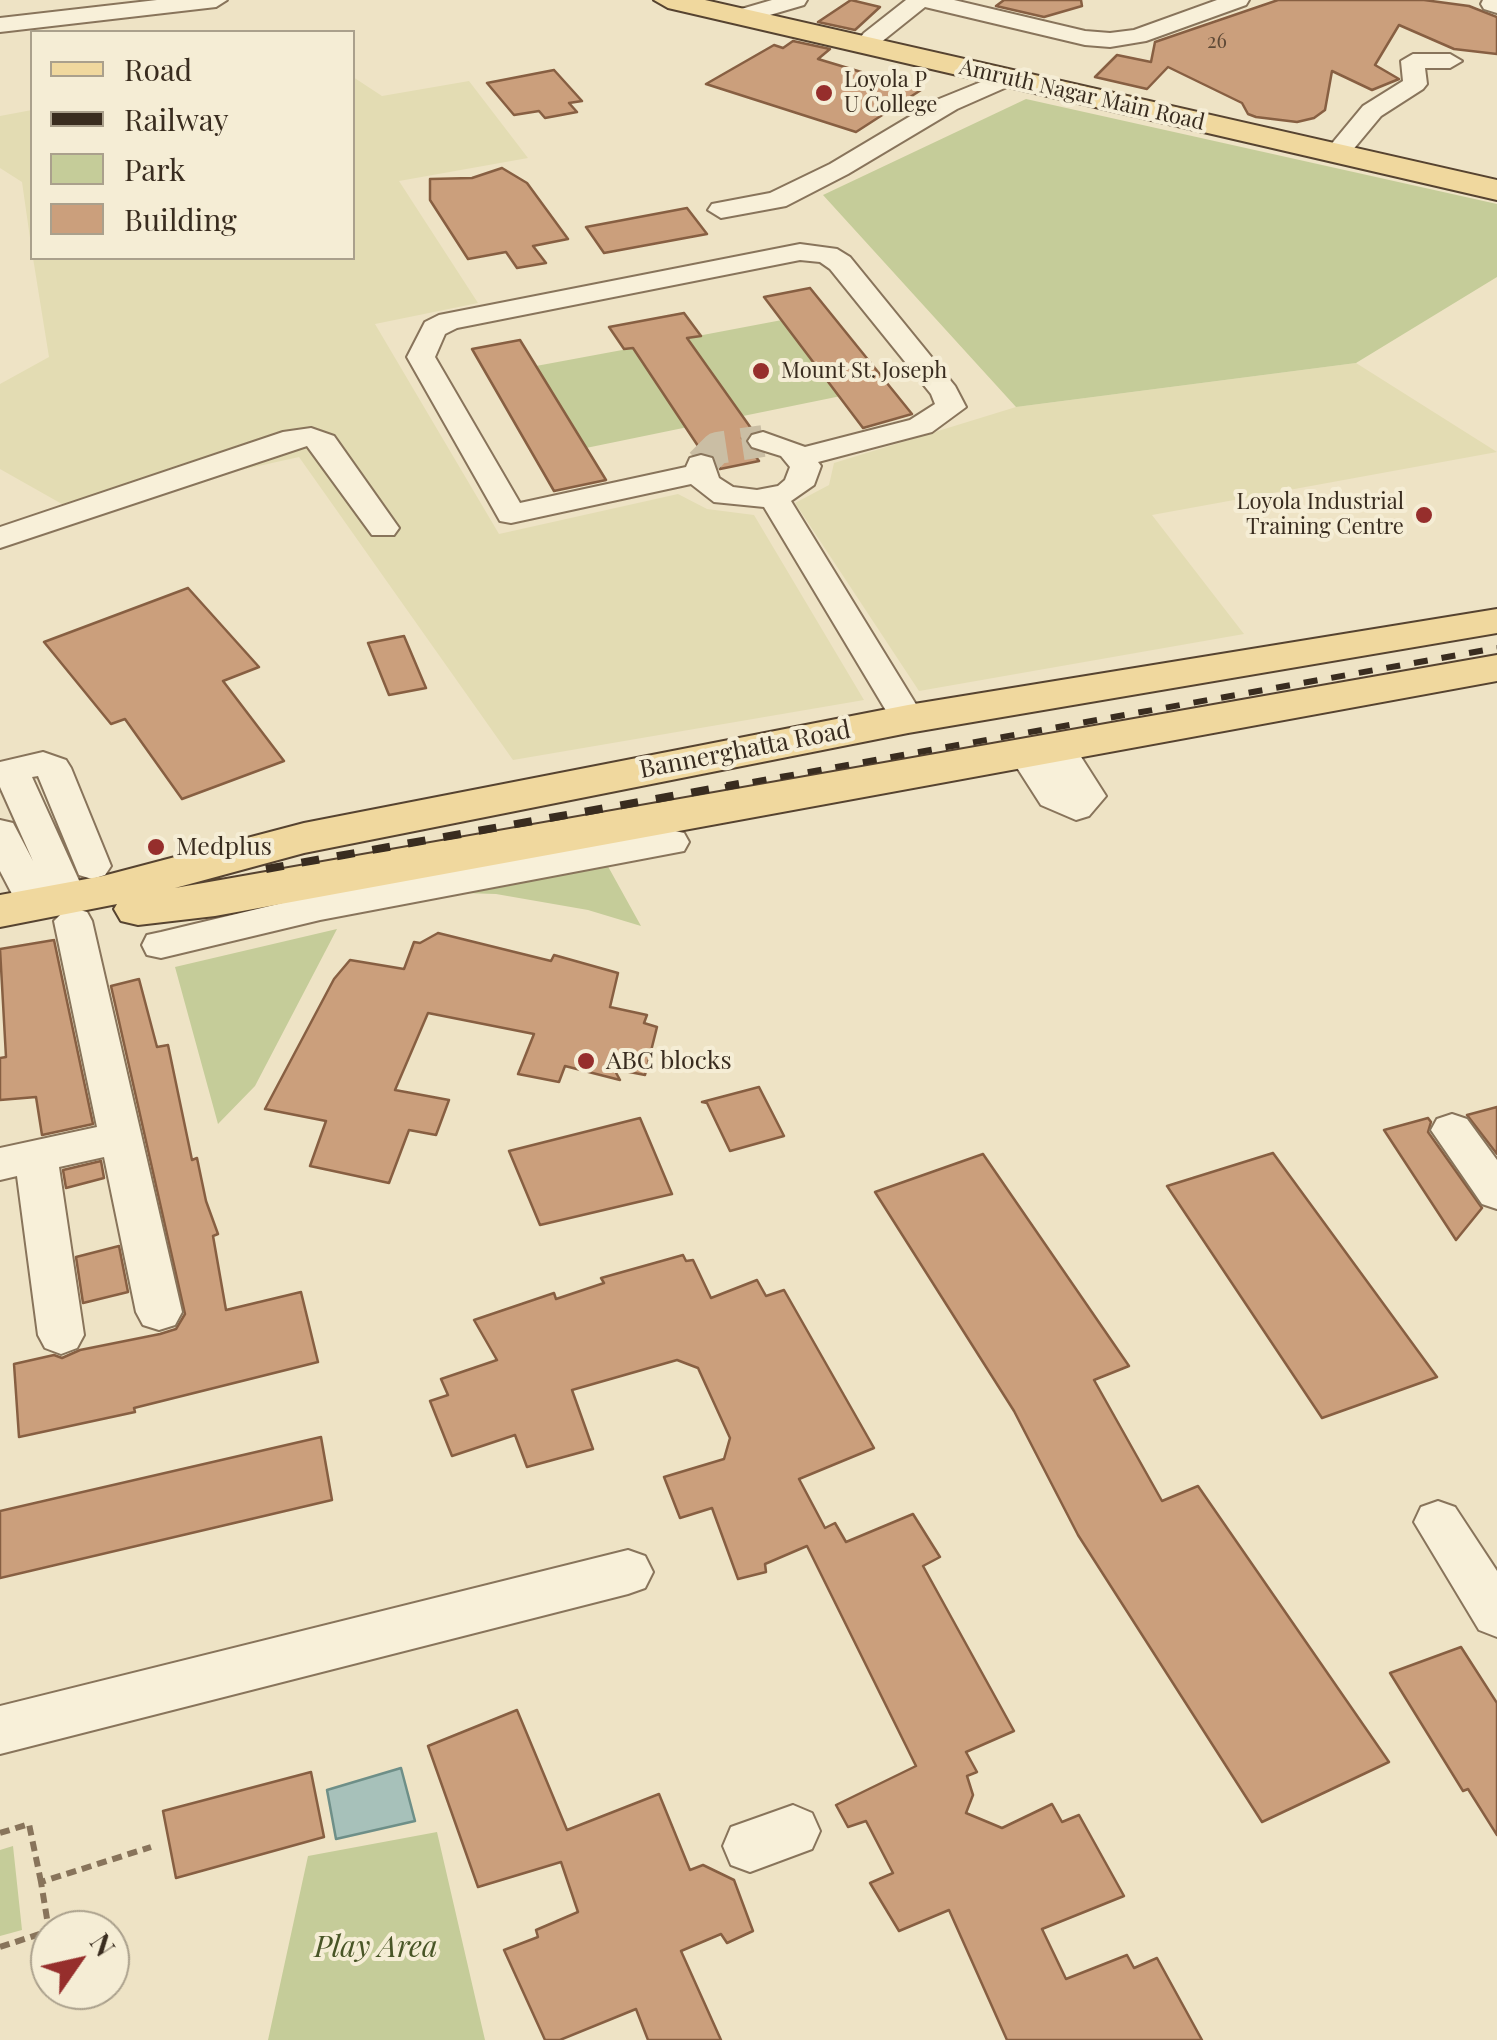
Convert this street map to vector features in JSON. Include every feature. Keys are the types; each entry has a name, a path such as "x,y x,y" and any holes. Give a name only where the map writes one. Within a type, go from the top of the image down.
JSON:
{"main road":[{"name":"Amruth Nagar Main Road","path":"668,0 1003,71 1497,190"},
{"name":"Bannerghatta Road","path":"54,900 382,822 908,719 1497,621"},
{"name":"Bannerghatta Road","path":"54,900 316,882 1497,668"},
{"path":"382,822 398,866"},
{"path":"0,938 54,900"}],"street":[{"path":"0,24 216,0"},
{"path":"739,17 796,0"},
{"path":"872,38 922,0 1110,40 1138,36 1238,0"},
{"path":"722,210 777,200 808,186 948,104 1003,71 1034,26"},
{"path":"1338,153 1372,111 1415,84 1413,61 1450,61"},
{"path":"763,441 801,457 805,476 799,485 772,498 726,495 704,482 701,469 511,514 421,357 435,328 449,321 800,252 827,255 840,264 945,392 951,406 943,416 921,426 801,457"},
{"path":"0,538 294,438 312,437 323,442 383,528"},
{"path":"772,498 908,719"},
{"path":"6,772 54,900 122,1136 159,1312"},
{"path":"0,832 54,900"},
{"path":"161,945 320,906 671,842"},
{"path":"1452,1130 1497,1192"},
{"path":"61,1335 18,1160 122,1136"},
{"path":"1438,1522 1497,1614"},
{"path":"0,1730 628,1572"}],"path":[{"path":"0,1833 29,1824 48,1932 0,1946"},
{"path":"41,1882 151,1847"}],"shaded area":[{"path":"355,78 382,96 469,81 528,158 399,181 478,303 375,324 499,534 678,494 707,509 754,515 864,700 513,760 299,457 69,508 0,469 0,384 49,357 33,260 355,260"},
{"path":"30,110 30,238 22,182 0,168 0,116"},
{"path":"1356,363 1497,452 1152,515 1244,634 919,691 795,503 829,485 834,463 1016,407"}],"green space":[{"path":"1026,99 1497,204 1497,277 1356,363 1016,407 823,195"},
{"path":"782,320 841,396 743,416 687,338"},
{"path":"633,348 688,427 586,448 536,366"},
{"path":"605,861 641,926 588,910 496,894 463,893"},
{"path":"337,929 255,1086 218,1124 175,967"},
{"name":"Play Area","path":"437,1832 485,2040 268,2040 308,1856"},
{"path":"13,1846 22,1930 0,1936 0,1850"}],"water":[{"path":"401,1768 415,1821 336,1839 327,1790"}],"building":[{"path":"851,0 880,7 855,30 818,22"},
{"path":"1004,0 1081,0 1082,6 1044,17 996,6"},
{"path":"1278,0 1424,0 1469,6 1497,17 1497,54 1454,49 1399,25 1375,65 1399,79 1372,90 1332,71 1325,110 1314,118 1297,122 1248,114 1242,103 1168,67 1147,89 1095,77 1117,55 1151,62 1155,42"},
{"name":"Loyola P U College","path":"793,41 830,49 818,59 921,90 856,132 706,84 774,45 783,48"},
{"path":"554,70 582,101 569,103 577,112 545,118 539,111 514,115 487,83"},
{"path":"502,168 527,183 568,239 533,246 546,263 517,268 506,252 468,259 430,200 430,179 472,178"},
{"path":"687,208 707,234 604,253 586,227"},
{"path":"810,288 912,414 863,428 764,297"},
{"path":"684,313 701,336 687,338 753,431 742,438 759,461 720,469 716,457 702,452 633,348 624,349 609,327"},
{"path":"520,340 606,480 554,491 472,349"},
{"path":"188,588 259,667 223,681 284,761 182,799 125,719 111,724 44,642"},
{"path":"404,636 426,688 389,695 368,643"},
{"name":"ABC blocks","path":"438,933 551,961 554,955 618,973 610,1007 647,1015 644,1023 657,1027 645,1075 614,1069 620,1080 565,1066 559,1082 518,1074 534,1034 428,1013 395,1090 449,1100 436,1135 409,1130 389,1183 310,1166 326,1121 265,1109 334,979 350,960 404,969 414,942 420,943"},
{"path":"54,940 93,1124 42,1135 36,1097 0,1100 0,1058 6,1057 0,949"},
{"path":"139,979 157,1047 168,1045 192,1160 197,1158 218,1234 213,1236 226,1310 301,1292 318,1362 134,1408 135,1412 19,1437 14,1364 54,1355 62,1358 80,1350 160,1334 176,1329 185,1314 111,986"},
{"path":"759,1087 784,1136 730,1151 707,1103 702,1102"},
{"path":"1497,1107 1497,1154 1467,1115"},
{"path":"640,1118 672,1194 540,1225 509,1151"},
{"path":"1428,1118 1428,1132 1482,1208 1456,1240 1384,1130"},
{"path":"1273,1153 1437,1377 1322,1418 1167,1186"},
{"path":"983,1154 1129,1366 1094,1380 1162,1501 1198,1486 1389,1762 1262,1822 1078,1535 1014,1411 875,1192"},
{"path":"101,1161 104,1178 66,1188 63,1170"},
{"path":"119,1246 128,1292 83,1303 76,1257"},
{"path":"683,1255 686,1261 693,1260 711,1298 757,1280 766,1296 784,1290 874,1448 799,1479 825,1528 835,1523 846,1542 913,1514 940,1557 923,1566 1014,1731 966,1752 977,1772 967,1776 973,1795 966,1813 1002,1828 1052,1804 1062,1822 1079,1815 1124,1896 1042,1929 1066,1979 1127,1955 1134,1968 1157,1958 1202,2040 1007,2040 949,1910 899,1931 870,1883 893,1873 866,1821 848,1827 836,1805 916,1766 807,1546 765,1564 766,1572 738,1579 712,1508 680,1518 664,1477 724,1459 730,1438 698,1368 677,1360 572,1390 593,1449 527,1467 515,1435 452,1456 430,1401 448,1395 441,1379 497,1360 474,1320 554,1293 556,1299 604,1283 601,1278"},
{"path":"321,1437 332,1500 0,1578 0,1511"},
{"path":"1461,1647 1497,1703 1497,1835 1468,1789 1463,1791 1390,1673"},
{"path":"517,1710 567,1830 659,1794 690,1870 703,1865 734,1880 753,1931 727,1943 721,1934 681,1951 721,2040 648,2040 636,2009 560,2040 545,2040 504,1950 538,1937 536,1930 578,1912 561,1862 478,1887 428,1746"},
{"path":"311,1772 324,1837 176,1878 163,1811"}],"tunnel":[{"path":"701,464 717,448 763,441"}],"railway":[{"path":"725,787 1497,648"},
{"path":"266,869 739,784"}],"place":[{"name":"Loyola P U College","path":"824,93"},
{"name":"Mount St. Joseph","path":"761,371"},
{"name":"Loyola Industrial Training Centre","path":"1424,515"},
{"name":"Medplus","path":"156,847"},
{"name":"ABC blocks","path":"586,1061"}]}
